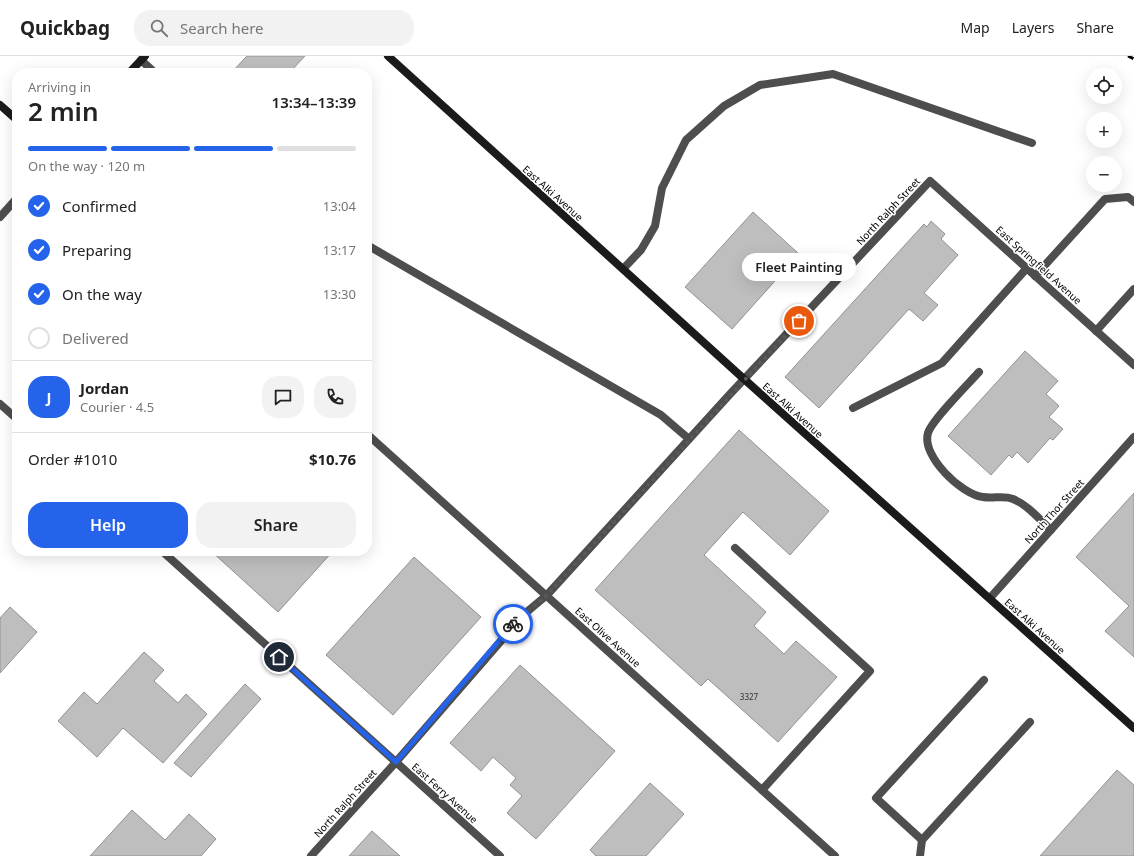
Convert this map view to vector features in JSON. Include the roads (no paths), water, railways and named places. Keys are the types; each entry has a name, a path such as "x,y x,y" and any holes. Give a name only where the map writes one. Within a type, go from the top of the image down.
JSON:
{"street":[{"name":"East Alki Avenue","path":"388,56 744,379 1134,728"},
{"path":"134,68 143,58 152,68"},
{"path":"623,269 641,250 655,226 662,188 686,140 724,106 760,85 833,74 1032,142"},
{"path":"0,105 12,116"},
{"name":"East Springfield Avenue","path":"930,181 1134,365"},
{"name":"North Ralph Street","path":"311,856 396,762 507,634 516,621 547,595 744,379 930,181"},
{"path":"1035,276 1105,198 1128,197 1134,202"},
{"path":"2,212 12,203"},
{"path":"372,248 661,415 689,439"},
{"path":"853,408 942,363 1027,268"},
{"path":"1096,331 1134,289"},
{"path":"979,372 935,422 928,433 928,450 939,468 970,493 982,497 1012,498 1023,505 1051,530"},
{"path":"0,404 12,415"},
{"name":"North Thor Street","path":"990,598 1134,437"},
{"name":"East Olive Avenue","path":"372,438 835,856"},
{"path":"735,548 870,670 762,790"},
{"name":"East Ferry Avenue","path":"168,556 500,856"},
{"path":"922,840 876,798 984,680"},
{"path":"920,856 922,840 1030,722"}],"railway":[{"path":"1128,56 1134,59"}],"place":[{"name":"Fleet Painting","path":"799,321"}]}
